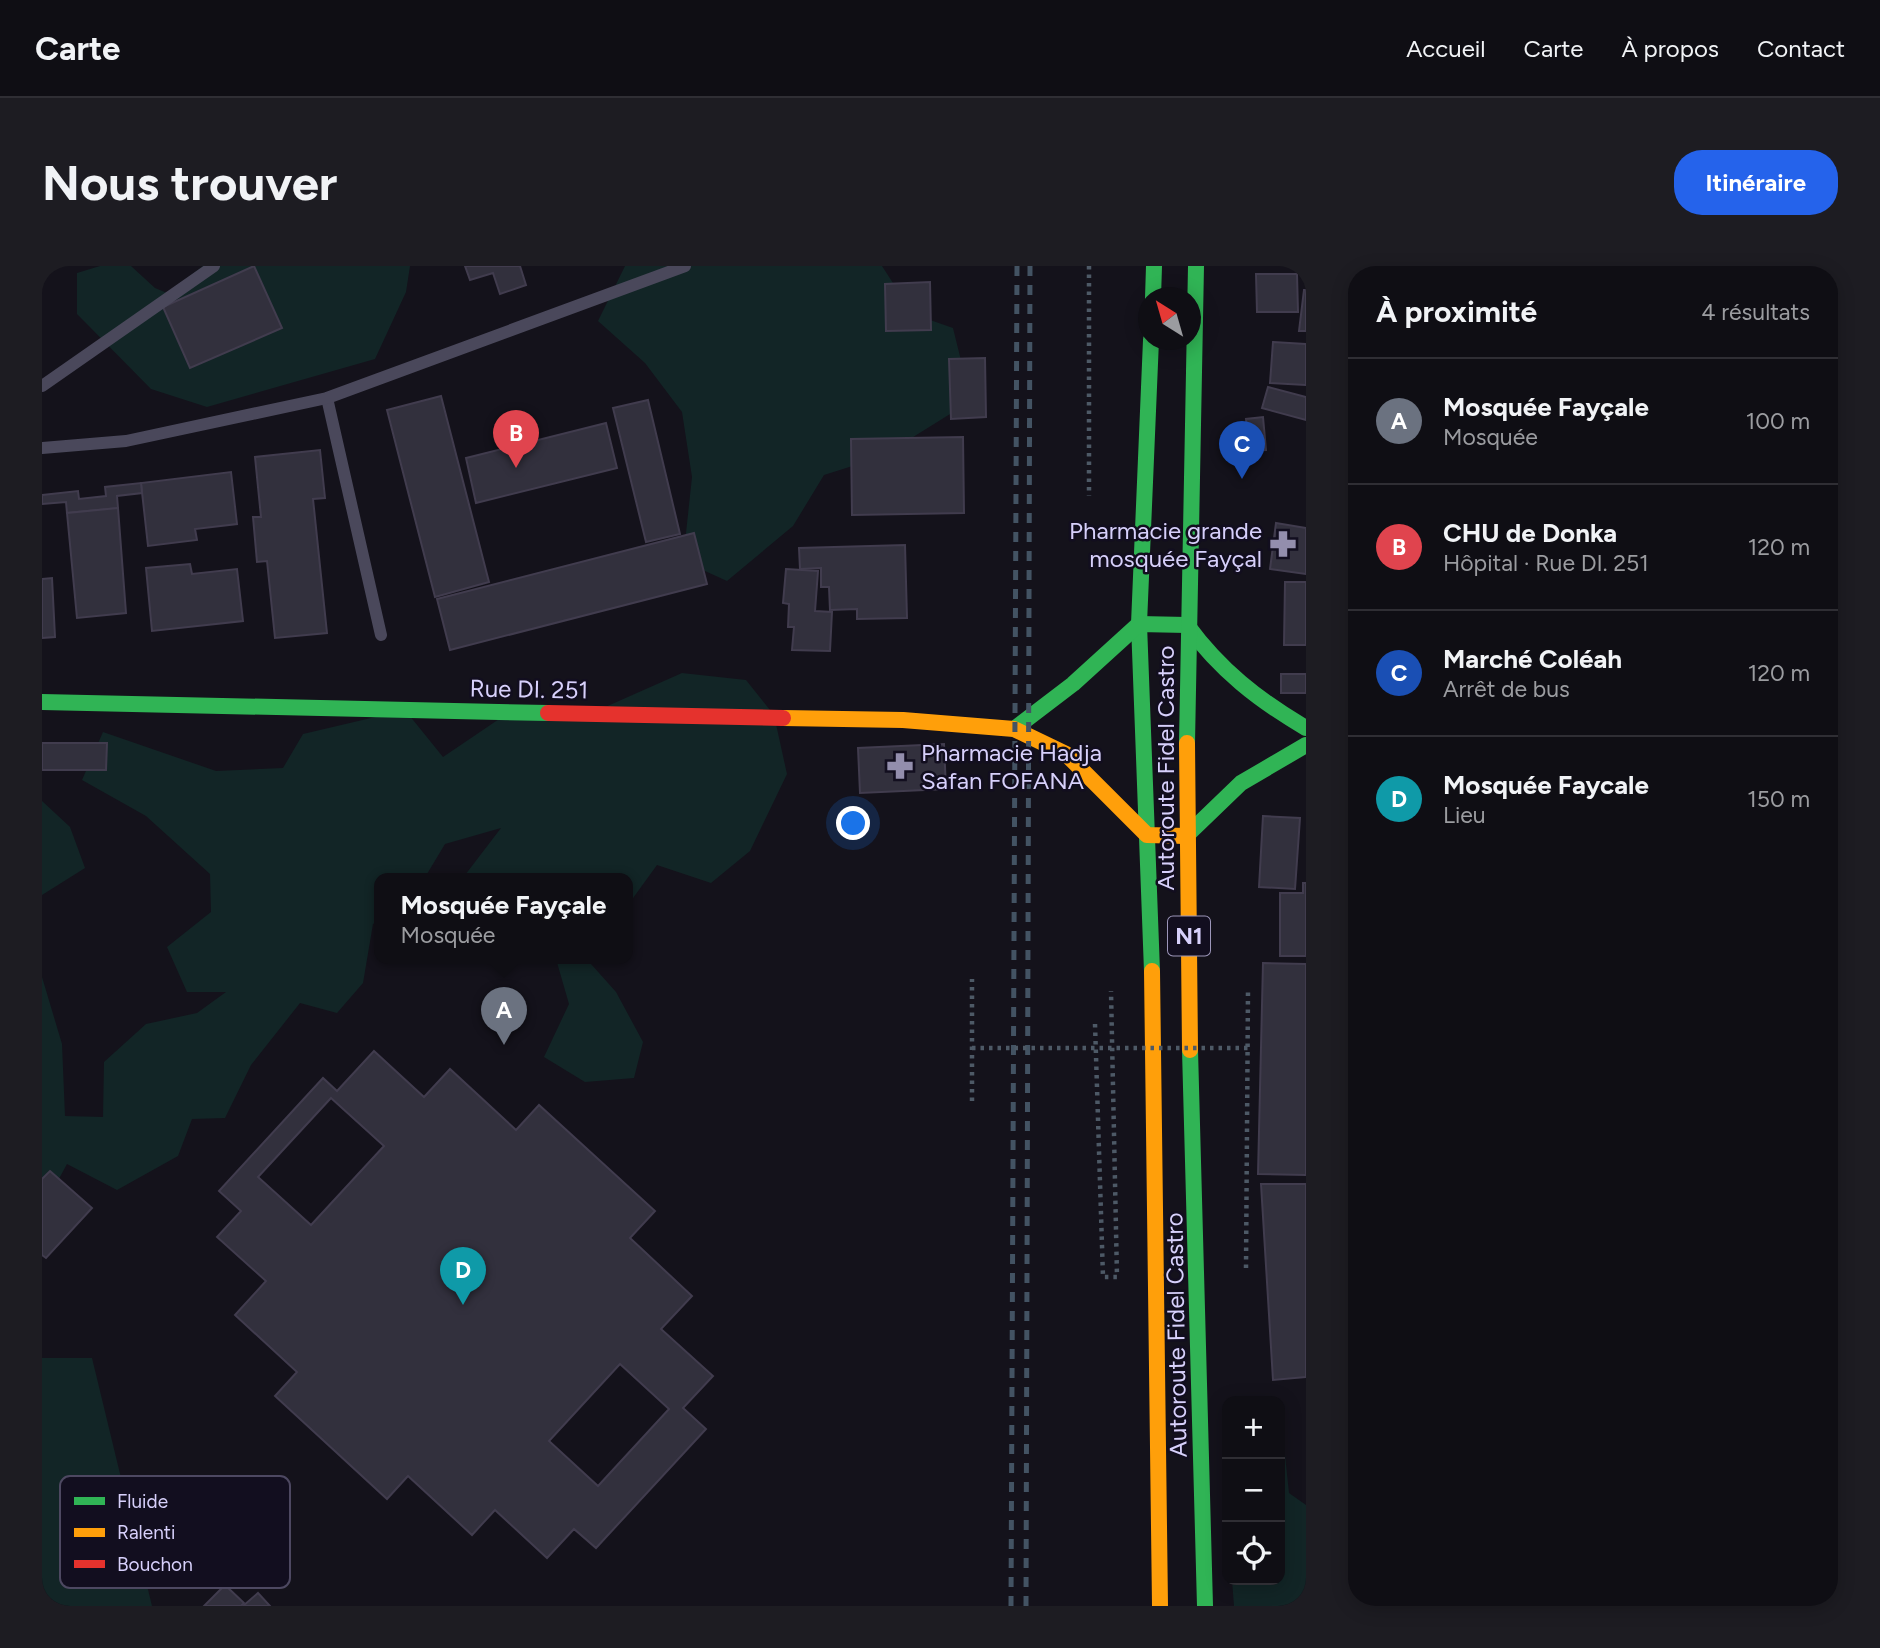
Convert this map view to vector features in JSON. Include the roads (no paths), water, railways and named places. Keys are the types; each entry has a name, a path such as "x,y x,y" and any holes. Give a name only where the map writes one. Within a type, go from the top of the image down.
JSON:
{"main road":[{"path":"1153,287 1154,266"},
{"name":"Autoroute Fidel Castro","path":"1196,266 1194,486 1187,625 1187,836 1205,1606"},
{"name":"Autoroute Fidel Castro","path":"1151,350 1139,624 1151,931 1160,1606"},
{"path":"1306,729 1260,702 1233,682 1209,656 1187,625 1139,624 1073,684 1014,729 1066,754 1147,835 1187,836 1217,801 1242,780 1269,762 1306,745"},
{"name":"Rue DI. 251","path":"42,702 903,720 1014,729"}],"lane":[{"path":"42,386 214,266"},
{"path":"42,448 126,441 327,398 685,266"},
{"path":"327,398 381,635"}],"railway":[{"path":"1011,1606 1017,266"},
{"path":"1026,1606 1030,266"}],"place":[{"name":"CHU de Donka","path":"516,468"},
{"name":"Marché Coléah","path":"1242,479"},
{"name":"Pharmacie grande mosquée Fayçal","path":"1283,544"},
{"name":"Pharmacie Hadja Safan FOFANA","path":"900,766"},
{"name":"Mosquée Fayçale","path":"504,1045"},
{"name":"Mosquée Faycale","path":"463,1305"}]}
